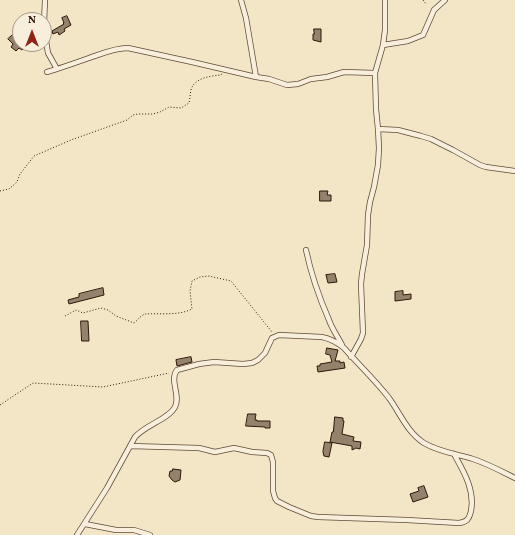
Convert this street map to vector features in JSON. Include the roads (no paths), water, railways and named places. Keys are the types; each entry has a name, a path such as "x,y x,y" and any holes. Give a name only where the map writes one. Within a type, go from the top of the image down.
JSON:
{"street":[{"path":"44,12 45,0"},
{"path":"241,0 246,18 256,77"},
{"path":"351,357 363,333 362,274 367,245 368,215 378,165 379,148 376,109 376,73 385,30 385,0"},
{"path":"383,45 408,41 423,34 434,10 445,0"},
{"path":"47,72 112,50 128,48 270,79 287,85 298,84 311,79 327,77 344,72 376,73"},
{"path":"48,52 57,69"},
{"path":"378,129 398,130 431,139 480,165 515,171"},
{"path":"306,250 313,279 329,322 344,348 389,399 415,435 429,446 480,462 515,478"},
{"path":"77,535 115,475 135,437 141,431 166,416 175,407 177,400 174,378 176,372 180,369 207,363 252,363 261,357 272,338 279,335 322,337 338,343 344,348"},
{"path":"130,446 200,448 215,452 234,448 267,453 271,456 273,462 273,491 275,498 288,507 311,516 462,523 466,522 468,519 472,505 472,494 454,454"},
{"path":"85,524 116,530 134,530 150,535"}]}
